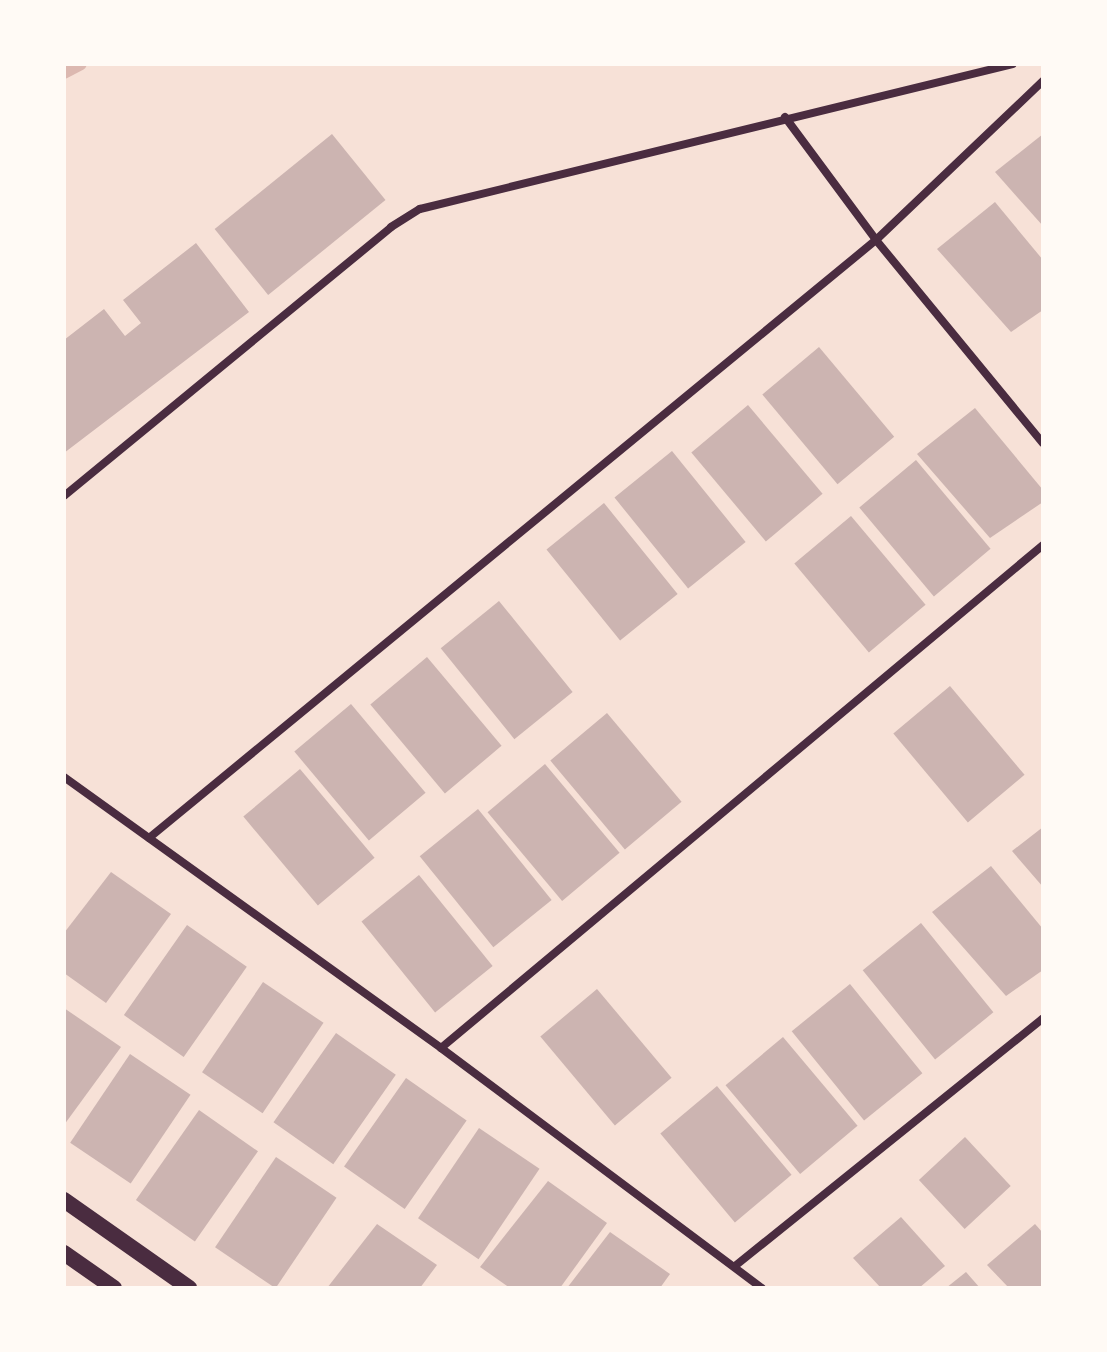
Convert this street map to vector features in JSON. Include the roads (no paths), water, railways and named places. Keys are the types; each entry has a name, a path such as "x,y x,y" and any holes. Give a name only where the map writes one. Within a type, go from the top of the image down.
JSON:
{"main road":[{"path":"64,1200 189,1288"},
{"path":"64,1253 114,1288"}],"street":[{"path":"64,496 391,227 420,209 785,117 1013,64"},
{"path":"149,838 876,240 1043,81"},
{"path":"785,117 876,240 1043,443"},
{"path":"441,1048 1043,545"},
{"path":"64,777 441,1048 762,1288"},
{"path":"735,1266 1043,1018"}],"waterway":[{"path":"64,73 81,64"}]}
